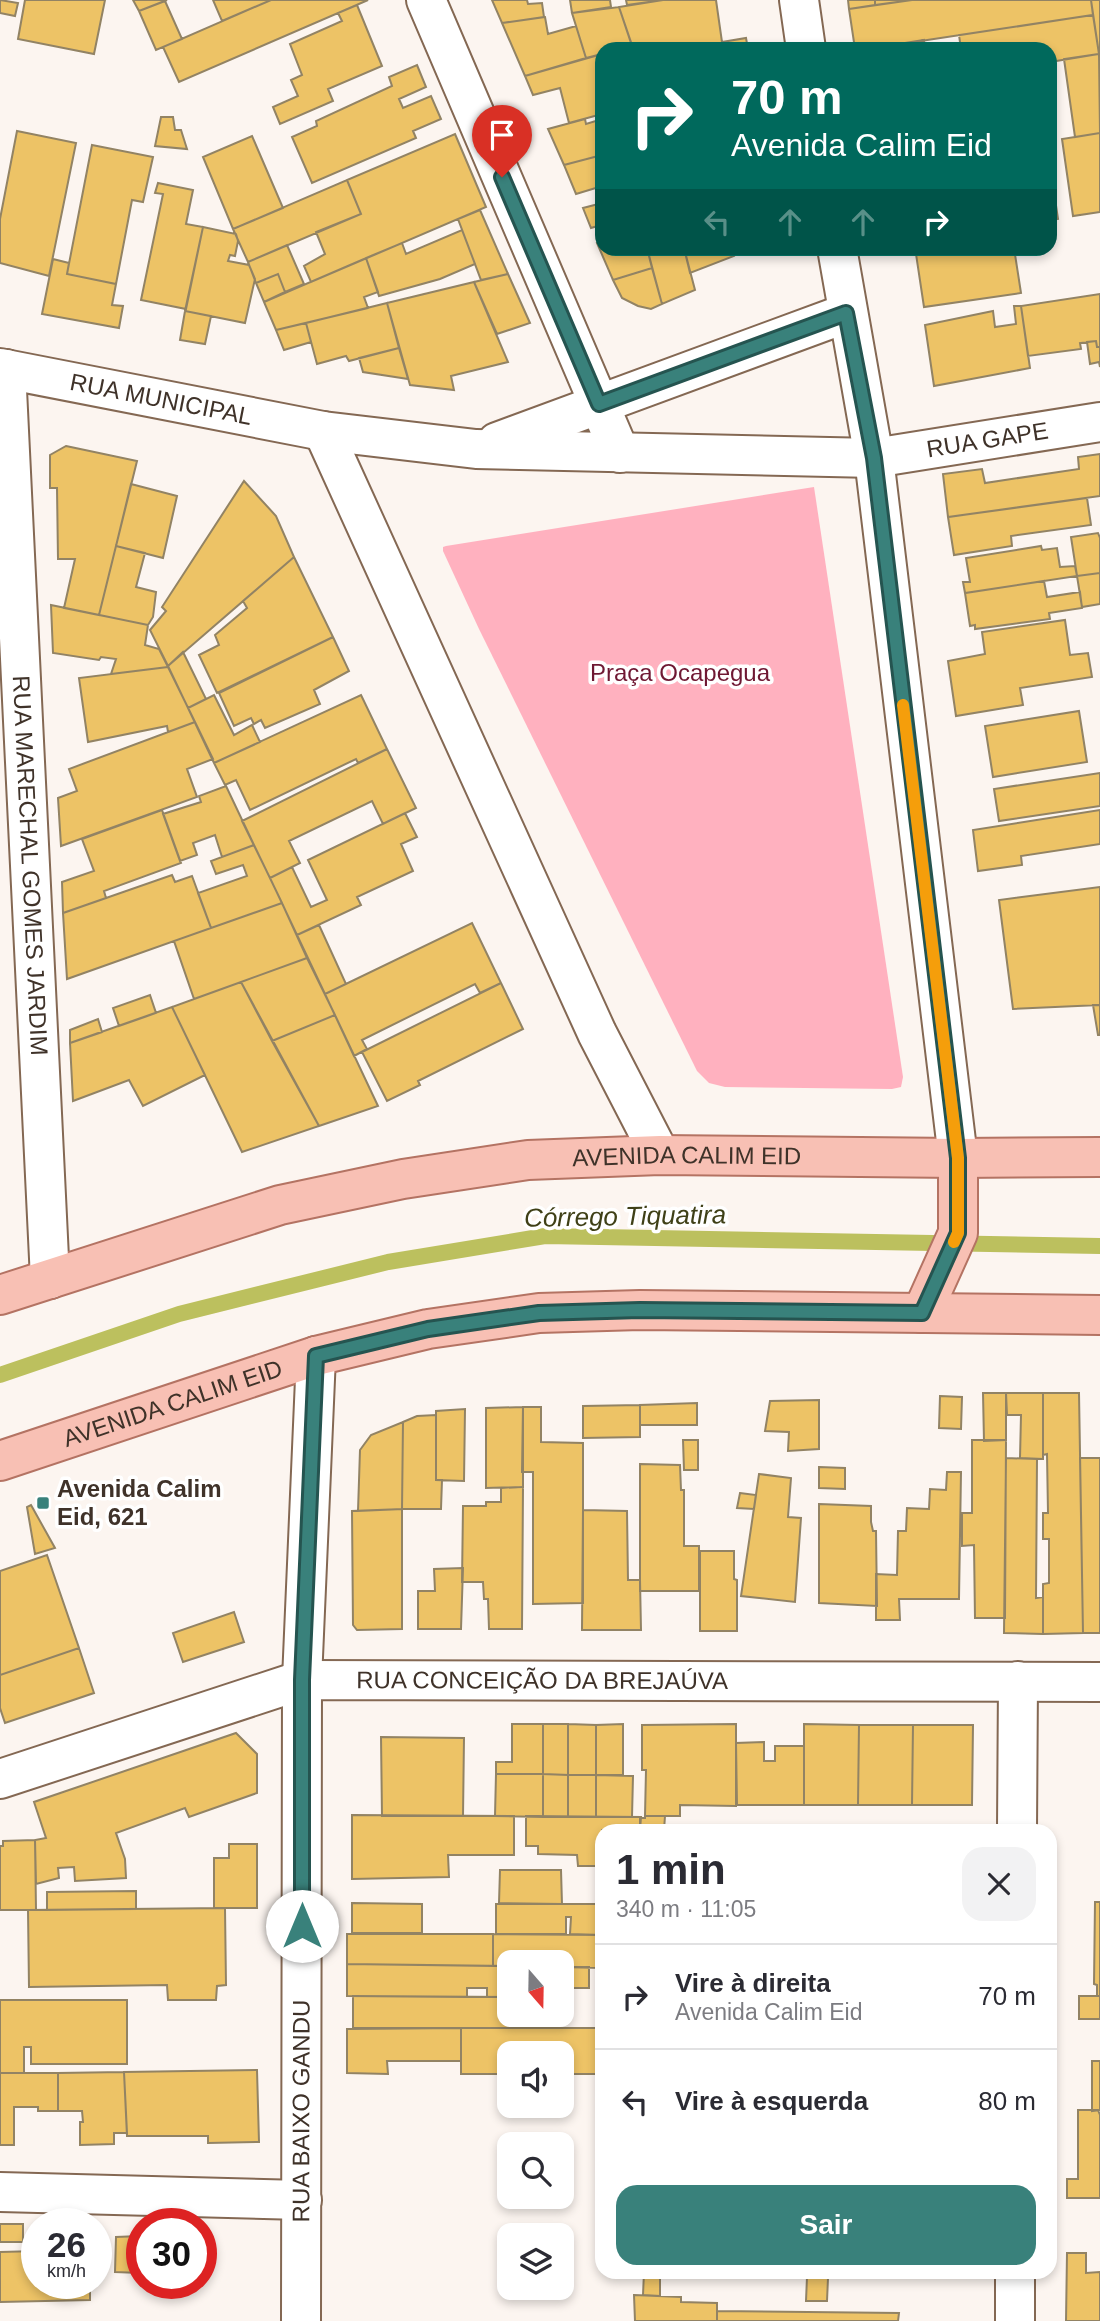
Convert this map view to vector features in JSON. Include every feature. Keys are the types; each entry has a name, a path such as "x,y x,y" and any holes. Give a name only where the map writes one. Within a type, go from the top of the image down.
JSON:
{"main road":[{"name":"AVENIDA CALIM EID","path":"0,1295 280,1205 403,1178 528,1160 660,1155 958,1176 1100,1157"},
{"path":"922,1313 958,1233 958,1176"},
{"name":"AVENIDA CALIM EID","path":"0,1461 316,1356 428,1329 539,1313 640,1310 1100,1314"}],"street":[{"path":"426,0 620,453"},
{"path":"799,0 805,42"},
{"path":"838,256 846,313 874,458 958,1176"},
{"path":"476,449 846,313"},
{"name":"RUA MUNICIPAL","path":"3,369 323,431"},
{"name":"RUA MARECHAL GOMES JARDIM","path":"3,369 50,1279"},
{"name":"RUA GAPE","path":"874,458 1100,422"},
{"path":"323,431 476,449 874,458"},
{"path":"323,431 597,1033 660,1155"},
{"name":"RUA BAIXO GANDU","path":"301,2321 302,1680 316,1356"},
{"name":"RUA CONCEIÇÃO DA BREJAÚVA","path":"0,1779 302,1680 1100,1682"},
{"path":"1017,1824 1018,1681"},
{"path":"0,2192 302,2200"},
{"path":"1015,2279 1015,2321"}],"green space":[{"name":"Praça Ocapegua","path":"814,487 903,1077 901,1087 892,1089 725,1087 709,1083 697,1071 443,551 446,546"}],"building":[{"path":"0,0 18,3 15,16 0,13"},
{"path":"25,0 105,0 94,54 18,39"},
{"path":"133,0 167,0 139,11"},
{"path":"213,0 271,0 222,21"},
{"path":"271,0 368,0 179,82 163,47"},
{"path":"492,0 542,3 544,17 502,23"},
{"path":"570,0 610,0 611,7 572,13"},
{"path":"626,0 663,0 627,5"},
{"path":"663,0 716,0 722,42 631,42 619,7"},
{"path":"848,0 875,0 875,5 849,9"},
{"path":"875,0 912,0 875,5"},
{"path":"912,0 1091,0 1093,15 914,42 854,42 849,9"},
{"path":"1091,0 1100,0 1100,54 1099,54"},
{"path":"165,1 182,39 156,50 139,11"},
{"path":"357,5 382,66 328,89 333,101 280,124 273,107 298,96 291,80 302,75 290,44 342,21 338,13"},
{"path":"619,7 631,42 595,42 595,56 586,58 572,13"},
{"path":"1093,15 1099,54 1057,61 1057,42 960,42 959,35"},
{"path":"545,17 548,34 576,26 586,58 525,76 502,23"},
{"path":"746,38 747,42 722,42"},
{"path":"1099,54 1100,133 1075,137 1064,59"},
{"path":"595,56 595,116 569,123 560,88 533,95 525,76"},
{"path":"417,65 426,87 399,99 403,108 431,96 441,119 413,131 416,138 312,183 292,137 317,126 316,121 392,86 389,77"},
{"path":"161,117 173,117 175,130 181,130 187,149 155,146"},
{"path":"585,119 586,124 595,121 595,157 564,165 548,129"},
{"path":"17,131 76,143 49,276 0,263 0,219"},
{"path":"1100,133 1100,212 1073,216 1062,139"},
{"path":"455,134 486,207 311,282 304,266 325,254 316,232 361,214 347,180"},
{"path":"252,136 283,208 233,229 203,157"},
{"path":"92,145 153,157 143,202 132,200 116,284 67,274"},
{"path":"595,157 595,188 576,194 564,165"},
{"path":"347,180 361,214 248,262 233,229"},
{"path":"158,183 193,190 186,224 203,227 186,309 141,300 163,194 155,193"},
{"path":"595,205 595,227 591,228 583,208"},
{"path":"480,210 508,274 481,280 458,219"},
{"path":"203,227 236,234 238,241 235,256 230,255 228,261 249,265 255,279 245,323 185,311"},
{"path":"462,230 475,264 440,279 379,296 366,258 402,243 406,254"},
{"path":"287,245 304,284 285,292 278,274 256,283 248,262"},
{"path":"603,256 649,256 652,268 613,280"},
{"path":"649,256 686,256 695,290 662,304"},
{"path":"686,256 734,256 690,273"},
{"path":"916,256 1015,256 1021,293 924,307"},
{"path":"366,258 378,292 364,297 368,308 276,330 264,302"},
{"path":"53,259 69,263 67,274 116,284 112,305 123,306 119,328 42,314"},
{"path":"652,268 662,304 651,309 622,298 613,280"},
{"path":"278,274 285,292 264,302 256,283"},
{"path":"508,274 530,323 497,334 474,282"},
{"path":"474,282 508,362 451,376 454,390 410,385 387,303"},
{"path":"1100,294 1100,347 1097,347 1096,341 1080,343 1081,349 1028,356 1021,306"},
{"path":"387,303 399,348 349,361 346,356 317,364 306,323"},
{"path":"1014,306 1021,306 1030,368 934,386 925,325 993,311 995,327 1016,324"},
{"path":"185,311 211,316 205,344 180,340"},
{"path":"306,323 311,342 284,350 276,330"},
{"path":"1096,341 1097,347 1100,347 1100,367 1099,362 1090,364 1087,342"},
{"path":"399,348 408,379 363,372 359,358"},
{"path":"66,446 137,461 99,615 64,608 75,559 58,559 57,488 50,488 50,455"},
{"path":"1100,454 1100,496 948,517 943,474 982,469 985,483 1079,469 1078,457"},
{"path":"244,481 276,516 294,557 168,666 150,630 166,611 162,607"},
{"path":"131,484 177,496 163,558 116,546"},
{"path":"1087,498 1091,525 1011,536 1012,546 954,555 948,517"},
{"path":"1098,533 1100,573 1077,576 1071,537"},
{"path":"116,546 145,553 136,587 156,592 153,617 148,625 99,615"},
{"path":"1041,546 1042,550 1057,548 1060,567 1075,566 1077,576 965,593 963,582 970,582 966,558"},
{"path":"294,557 333,637 217,693 199,655 219,645 215,635 247,608 243,601"},
{"path":"1100,573 1100,604 1082,607 1077,576"},
{"path":"1044,581 1047,597 1080,592 1082,608 1049,613 1050,619 975,629 975,625 970,626 965,593"},
{"path":"51,605 148,625 145,645 159,649 168,667 111,674 116,659 101,657 99,660 53,653"},
{"path":"1065,620 1070,655 1088,653 1092,677 1020,688 1023,705 956,716 948,661 985,654 982,632"},
{"path":"333,637 349,671 314,690 320,704 265,728 261,720 254,724 251,718 234,726 219,693"},
{"path":"183,652 206,699 188,708 168,666"},
{"path":"168,667 195,722 168,732 167,726 88,742 79,678"},
{"path":"214,695 234,735 252,725 260,742 214,763 188,708"},
{"path":"361,695 387,749 358,763 356,759 250,810 236,780 225,785 214,763"},
{"path":"1079,711 1087,762 993,777 985,726"},
{"path":"195,722 213,759 187,769 197,797 61,846 58,798 77,791 69,769"},
{"path":"387,749 416,808 383,824 372,801 289,841 300,863 270,878 242,821"},
{"path":"1100,773 1100,806 999,821 994,789"},
{"path":"226,786 254,845 222,857 215,835 193,843 197,855 180,861 163,814 201,802 199,796"},
{"path":"162,810 181,863 104,891 106,898 63,913 62,882 94,871 82,839"},
{"path":"1100,810 1100,844 1021,856 1022,865 978,871 973,830"},
{"path":"405,813 417,837 401,844 413,871 357,897 361,905 297,935 270,878 292,867 311,907 327,900 308,860"},
{"path":"254,845 282,903 211,928 198,893 247,876 243,865 216,874 211,861"},
{"path":"172,875 175,882 192,876 211,928 67,979 63,913"},
{"path":"1100,887 1100,1005 1013,1009 999,900"},
{"path":"282,903 307,958 194,999 174,941"},
{"path":"472,923 501,983 480,993 475,984 362,1040 367,1049 354,1056 325,994"},
{"path":"319,925 346,984 325,994 297,935"},
{"path":"307,958 335,1015 272,1041 241,982"},
{"path":"241,982 319,1126 242,1152 172,1007"},
{"path":"501,983 523,1029 418,1081 420,1085 387,1101 362,1052"},
{"path":"150,995 156,1013 119,1026 113,1008"},
{"path":"1093,1005 1100,1005 1100,1035 1098,1035"},
{"path":"172,1007 205,1075 143,1106 129,1080 73,1101 70,1043"},
{"path":"335,1015 378,1106 319,1126 272,1041"},
{"path":"98,1019 102,1032 70,1043 70,1030"},
{"path":"983,1393 1006,1393 1006,1440 984,1441"},
{"path":"1006,1393 1043,1393 1043,1459 1020,1458 1021,1415 1007,1415"},
{"path":"1043,1393 1079,1393 1083,1633 1043,1634 1043,1584 1049,1583 1049,1539 1043,1539 1043,1513 1048,1513 1047,1454 1043,1455"},
{"path":"940,1396 962,1397 961,1429 939,1428"},
{"path":"819,1400 819,1449 788,1451 789,1432 765,1431 770,1401"},
{"path":"697,1403 697,1425 640,1425 640,1405"},
{"path":"640,1405 640,1437 583,1438 583,1406"},
{"path":"523,1407 541,1407 541,1442 583,1443 583,1603 533,1604 533,1472 522,1472"},
{"path":"523,1407 523,1487 486,1488 486,1408"},
{"path":"465,1409 464,1481 436,1480 436,1411"},
{"path":"436,1415 436,1480 442,1480 441,1509 402,1509 403,1422 417,1416"},
{"path":"403,1422 402,1509 358,1511 360,1450 371,1435"},
{"path":"683,1440 698,1440 698,1470 684,1470"},
{"path":"972,1440 1006,1440 1005,1618 975,1618 974,1545 962,1546 962,1513 972,1513"},
{"path":"1006,1458 1037,1459 1036,1598 1043,1597 1043,1634 1004,1633"},
{"path":"1080,1458 1100,1458 1100,1633 1083,1633"},
{"path":"640,1464 680,1465 681,1490 684,1490 684,1546 699,1546 699,1591 640,1591"},
{"path":"819,1467 845,1468 845,1489 819,1488"},
{"path":"947,1472 961,1472 959,1599 899,1599 900,1620 876,1620 876,1574 897,1575 898,1531 906,1531 907,1508 929,1509 930,1489 946,1490"},
{"path":"759,1474 791,1478 788,1517 801,1518 795,1602 741,1596"},
{"path":"523,1487 522,1629 489,1629 488,1599 484,1599 483,1582 462,1582 463,1506 486,1506 486,1502 501,1502 501,1488"},
{"path":"740,1493 756,1495 754,1509 737,1508"},
{"path":"819,1504 871,1506 871,1522 873,1531 876,1531 877,1606 819,1603"},
{"path":"31,1505 55,1548 35,1554 27,1507"},
{"path":"402,1509 402,1629 357,1630 353,1625 352,1511"},
{"path":"583,1510 627,1511 628,1580 640,1580 641,1630 582,1630"},
{"path":"700,1551 734,1551 737,1631 700,1631"},
{"path":"47,1555 79,1648 0,1675 0,1571"},
{"path":"463,1568 461,1629 418,1629 418,1591 435,1591 434,1569"},
{"path":"234,1612 244,1642 183,1662 173,1633"},
{"path":"79,1648 94,1693 5,1723 0,1708 0,1675"},
{"path":"512,1724 543,1724 543,1774 496,1774 496,1762 512,1762"},
{"path":"543,1724 568,1724 568,1775 543,1774"},
{"path":"568,1724 596,1725 596,1775 568,1775"},
{"path":"623,1724 623,1775 596,1775 596,1725"},
{"path":"736,1724 736,1806 680,1805 680,1816 645,1816 646,1770 642,1770 642,1725"},
{"path":"804,1724 859,1725 858,1805 804,1805"},
{"path":"859,1725 913,1725 912,1805 858,1805"},
{"path":"913,1725 973,1725 972,1805 912,1805"},
{"path":"236,1733 257,1754 257,1793 189,1817 185,1808 116,1833 125,1859 126,1878 75,1881 74,1867 58,1868 59,1878 36,1884 35,1840 46,1838 34,1802"},
{"path":"381,1737 464,1738 463,1816 382,1816"},
{"path":"764,1742 764,1761 775,1761 775,1746 804,1746 804,1805 737,1805 736,1743"},
{"path":"496,1774 543,1774 543,1817 495,1816"},
{"path":"543,1774 568,1775 568,1817 543,1817"},
{"path":"568,1775 596,1775 596,1817 568,1817"},
{"path":"596,1775 633,1776 632,1817 596,1817"},
{"path":"352,1815 514,1816 514,1855 448,1855 449,1877 352,1879"},
{"path":"526,1816 641,1817 640,1824 595,1824 595,1866 578,1866 577,1855 538,1854 538,1846 526,1846"},
{"path":"665,1816 664,1824 640,1824 640,1818"},
{"path":"35,1840 36,1910 0,1910 0,1846 3,1846 3,1841"},
{"path":"229,1844 257,1844 257,1908 214,1908 214,1858 229,1858"},
{"path":"500,1870 561,1870 562,1904 499,1903"},
{"path":"136,1891 136,1909 47,1910 47,1892"},
{"path":"1095,1902 1100,1902 1100,1996 1097,1996 1097,1985 1094,1984"},
{"path":"352,1903 422,1904 422,1933 352,1933"},
{"path":"496,1904 595,1904 595,1935 570,1934 571,1917 566,1917 566,1934 496,1934"},
{"path":"225,1908 226,1985 217,1986 216,2000 168,2000 167,1985 29,1987 28,1910"},
{"path":"347,1934 493,1934 493,1966 347,1964"},
{"path":"493,1934 595,1935 595,1968 574,1967 574,1950 497,1950 497,1966 493,1966"},
{"path":"347,1964 497,1966 497,1997 487,1997 487,1988 467,1988 467,1997 347,1996"},
{"path":"574,1967 589,1967 589,1988 574,1988"},
{"path":"353,1996 497,1997 497,2027 532,2027 532,2028 353,2028"},
{"path":"1079,1996 1100,1996 1100,2019 1079,2019"},
{"path":"0,2000 127,2000 127,2064 31,2064 31,2047 24,2047 24,2073 0,2073"},
{"path":"461,2028 461,2061 387,2061 388,2074 347,2073 347,2029"},
{"path":"461,2028 595,2028 595,2074 574,2074 574,2041 497,2041 497,2074 461,2074"},
{"path":"1092,2061 1100,2061 1100,2110 1092,2111"},
{"path":"257,2070 259,2142 208,2143 208,2136 127,2136 124,2072"},
{"path":"124,2072 127,2133 114,2133 114,2144 80,2145 82,2111 58,2111 58,2073"},
{"path":"0,2073 58,2073 58,2111 38,2111 38,2107 14,2107 14,2145 0,2145"},
{"path":"1078,2110 1098,2110 1100,2115 1100,2198 1067,2198 1067,2179 1078,2179"},
{"path":"0,2224 21,2224 21,2242 0,2242"},
{"path":"116,2237 126,2237 126,2272 115,2272"},
{"path":"21,2251 21,2299 90,2300 0,2302 0,2252"},
{"path":"1067,2253 1086,2253 1086,2273 1100,2272 1100,2321 1066,2321"},
{"path":"644,2279 660,2279 660,2296 643,2295"},
{"path":"807,2279 828,2279 827,2301 806,2301"},
{"path":"634,2295 681,2297 681,2302 717,2303 717,2321 635,2321"},
{"path":"717,2311 899,2313 898,2321 717,2321"}],"waterway":[{"name":"Córrego Tiquatira","path":"0,1375 179,1314 388,1262 545,1236 1100,1246"}],"slow traffic":[{"path":"903,705 958,1158 958,1233 954,1242"}],"place":[{"name":"Avenida Calim Eid, 621","path":"43,1503"}],"route":[{"path":"302,1926 302,1680 316,1356 428,1329 539,1313 640,1310 922,1313 958,1233 958,1158 874,458 846,313 599,404 502,177"}]}
